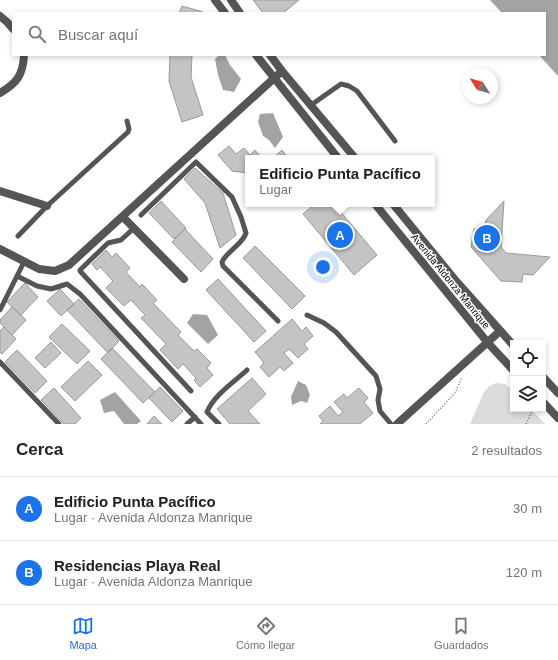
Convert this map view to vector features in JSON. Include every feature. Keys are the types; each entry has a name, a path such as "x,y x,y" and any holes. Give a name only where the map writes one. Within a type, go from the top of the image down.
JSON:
{"street":[{"path":"215,0 224,12"},
{"path":"231,0 239,12"},
{"path":"0,16 12,28"},
{"path":"0,93 10,87 20,77 24,65 24,56"},
{"path":"257,56 336,155"},
{"path":"271,56 353,155"},
{"path":"0,249 39,269 55,271 69,265 282,71"},
{"path":"0,191 47,206"},
{"name":"Avenida Aldonza Manrique","path":"377,207 510,367"},
{"name":"Avenida Aldonza Manrique","path":"395,207 456,281 510,342"},
{"path":"123,217 184,279"},
{"path":"397,424 500,331"},
{"path":"546,380 558,393"},
{"path":"546,405 558,418"}],"lane":[{"path":"311,105 341,84 349,86 357,91 395,140"},
{"path":"18,236 47,206 128,132 129,129 126,120"},
{"path":"141,215 196,162 232,196 241,217 246,235 224,257 222,262 223,266 278,321"},
{"path":"162,181 169,188"},
{"path":"134,228 121,240 108,243 80,271 191,391"},
{"path":"0,310 24,262"},
{"path":"17,276 37,286 51,289 67,284 80,294 201,424"},
{"path":"307,315 324,323 336,332 376,376 380,389 378,400 380,411 391,424"},
{"path":"0,362 59,424"},
{"path":"218,424 207,412 216,398 247,370"},
{"path":"187,424 195,417"}],"path":[{"path":"426,424 455,393 462,379 466,363"},
{"path":"526,424 532,412"}],"shaded area":[{"path":"490,0 558,0 558,76 540,56 546,56 546,12 501,12"},
{"path":"218,56 226,56 230,65 241,79 234,92 223,90 215,59"},
{"path":"273,113 283,137 275,148 269,140 263,136 258,122 260,114"},
{"path":"193,314 207,315 218,335 208,344 187,323"},
{"path":"298,381 306,385 310,395 307,403 301,401 292,405 291,397"},
{"path":"496,383 505,384 510,388 510,412 534,412 545,424 470,424 483,394 488,387"},
{"path":"115,392 141,421 137,424 124,424 114,411 104,413 100,400"}],"building":[{"path":"253,0 299,0 284,12 262,12"},
{"path":"182,6 203,12 179,12"},
{"path":"170,56 192,56 191,77 203,115 182,122 169,81"},
{"path":"229,146 236,154 244,148 250,155 245,155 245,173 232,171 218,155"},
{"path":"255,150 259,155 250,155"},
{"path":"282,150 286,155 276,155"},
{"path":"195,168 223,193 236,235 220,248 205,203 184,179"},
{"path":"161,201 186,228 174,239 149,213"},
{"path":"504,201 501,247 506,253 550,257 533,275 523,274 522,282 501,281 471,247 474,229 484,229 486,220"},
{"path":"311,207 337,207 377,255 354,275 303,214"},
{"path":"185,229 213,259 201,272 172,242"},
{"path":"255,246 305,296 292,309 243,258"},
{"path":"106,250 112,257 116,253 130,268 126,272 140,287 142,284 157,300 153,303 181,332 178,335 194,351 197,349 211,363 207,368 213,375 200,387 194,380 196,378 183,364 178,369 160,350 166,344 141,318 145,315 131,300 124,306 106,288 113,281 100,267 97,270 92,264"},
{"path":"218,279 266,331 254,342 206,290"},
{"path":"25,283 38,297 21,315 7,302"},
{"path":"60,289 74,304 61,316 47,301"},
{"path":"79,299 119,341 108,353 67,310"},
{"path":"12,307 26,320 12,335 0,323 0,320"},
{"path":"292,319 302,331 306,327 313,336 304,344 308,349 298,358 289,349 284,353 293,363 284,371 280,367 269,377 260,367 264,363 255,352"},
{"path":"62,324 90,351 77,364 49,337"},
{"path":"4,327 16,339 2,354 0,352 0,331"},
{"path":"51,342 61,353 45,368 35,358"},
{"path":"112,348 155,392 143,403 101,359"},
{"path":"17,350 47,381 35,393 5,362"},
{"path":"88,361 102,375 75,401 61,387"},
{"path":"252,378 266,394 248,411 260,424 230,424 217,409"},
{"path":"160,387 183,411 172,422 149,398"},
{"path":"54,388 81,418 75,424 64,424 41,400"},
{"path":"359,388 368,398 364,402 373,413 360,424 320,424 323,421 319,416 330,406 338,416 343,412 334,402 344,394 347,398"},
{"path":"154,416 162,424 147,424"}],"place":[{"name":"Edificio Punta Pacífico","path":"340,235"},
{"name":"Residencias Playa Real","path":"487,238"}]}
